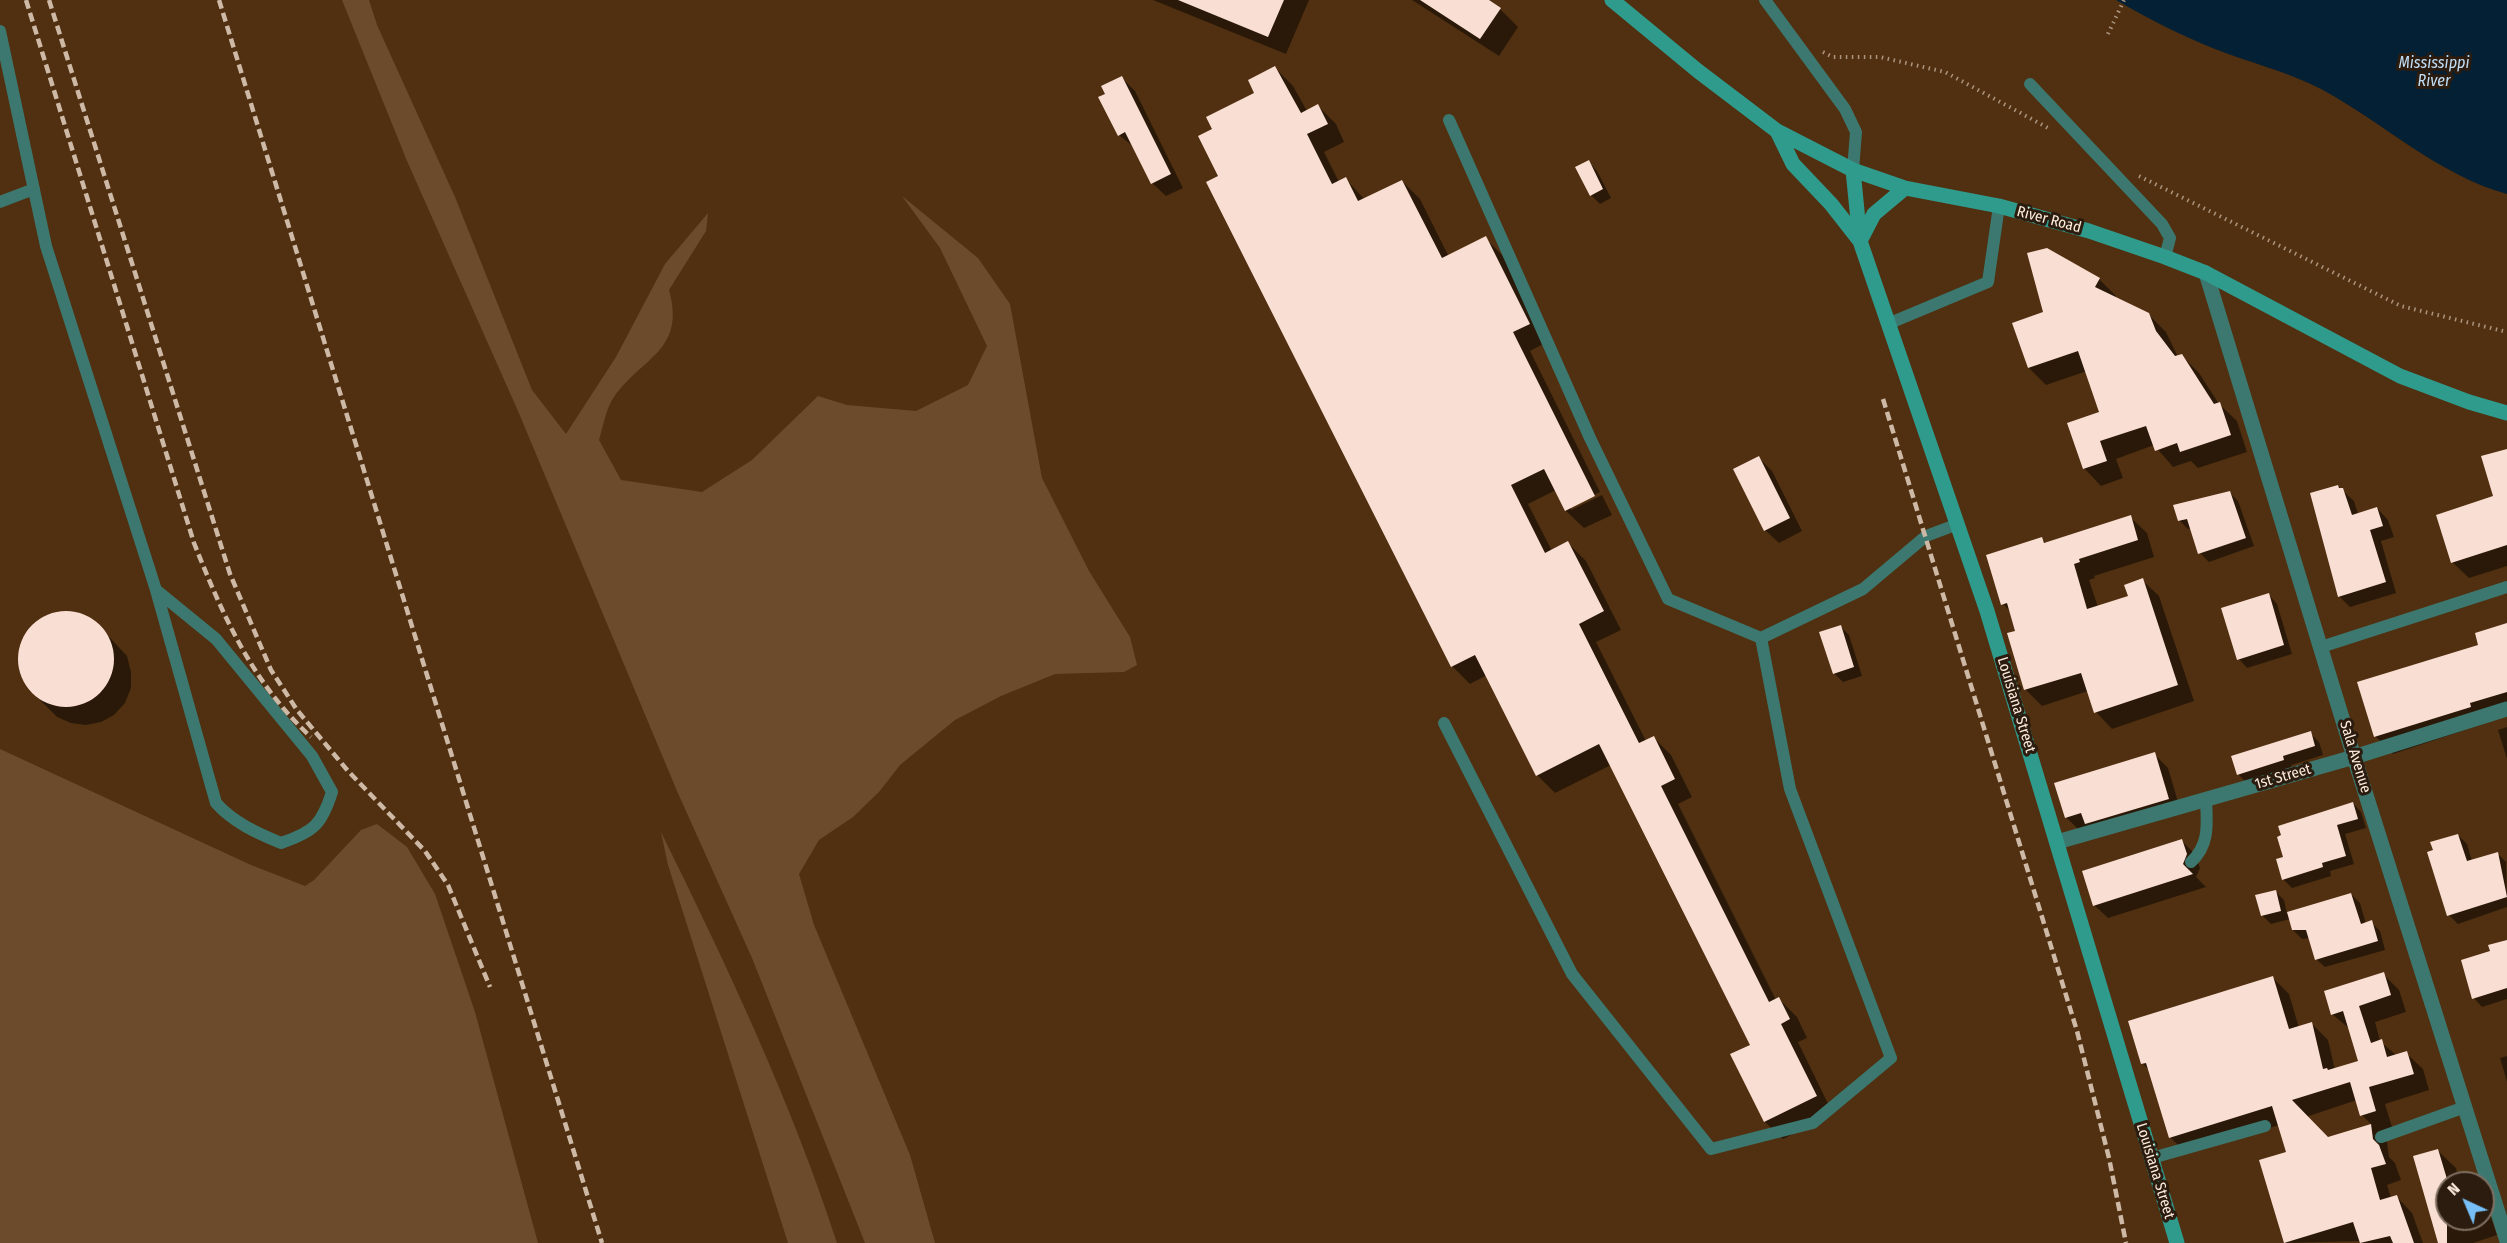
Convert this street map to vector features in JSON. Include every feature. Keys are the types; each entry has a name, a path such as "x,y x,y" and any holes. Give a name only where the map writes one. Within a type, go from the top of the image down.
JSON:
{"main road":[{"name":"River Road","path":"1612,0 1698,71 1777,131 1852,170 1905,188 1999,206 2089,231 2165,257 2206,273 2400,376 2469,402 2507,413"},
{"path":"1777,131 1793,164 1831,204 1860,241 1874,214 1905,188"},
{"name":"Louisiana Street","path":"1852,170 1860,241 1958,524 2177,1243"}],"street":[{"name":"Sala Avenue","path":"2206,273 2354,757 2507,1241"},
{"name":"1st Street","path":"2057,843 2354,757 2507,709"}],"lane":[{"path":"1765,0 1845,109 1856,132 1852,170"},
{"path":"0,31 46,246 156,590 216,803 225,813 250,830 281,843 301,837 324,818 332,792 312,756 216,639 156,590"},
{"path":"2030,84 2162,224 2170,238 2165,257"},
{"path":"1449,120 1590,438 1668,599 1761,639 1863,590 1926,536 1958,524"},
{"path":"0,202 34,189"},
{"path":"1890,323 1988,282 1999,206"},
{"path":"2321,647 2507,587"},
{"path":"1444,723 1572,974 1711,1149 1814,1123 1891,1058 1790,789 1761,639"},
{"path":"2191,862 2203,848 2208,828 2206,800"},
{"path":"2381,1137 2465,1107"},
{"path":"2152,1158 2265,1126"}],"path":[{"path":"2108,34 2124,0"}],"shaded area":[{"path":"342,0 369,0 377,25 455,197 532,390 566,434 616,357 665,264 708,213 706,231 669,290 673,310 672,327 666,340 658,351 625,383 611,401 607,412 599,440 621,480 702,492 752,460 818,396 847,405 916,411 968,385 987,346 940,248 902,196 978,258 1010,304 1042,478 1089,571 1130,637 1137,665 1124,672 1055,674 1001,696 955,720 900,765 879,792 853,817 819,840 799,874 814,925 910,1155 935,1243 865,1243 752,958 677,791 518,411 407,161"},
{"path":"0,749 251,865 305,886 314,880 361,830 377,824 407,847 435,894 475,1012 538,1243 0,1243"},
{"path":"661,832 756,1034 799,1138 837,1243 788,1243 668,865"}],"water":[{"name":"Mississippi River","path":"2116,0 2507,0 2507,194 2482,185 2434,161 2321,89 2202,43"}],"building":[{"path":"1178,0 1284,0 1268,37"},
{"path":"1420,0 1489,0 1501,8 1480,39"},
{"path":"1275,66 1301,113 1318,104 1328,124 1307,134 1332,184 1346,177 1358,201 1402,180 1442,258 1486,236 1530,324 1513,332 1595,496 1565,511 1544,469 1511,485 1545,553 1568,541 1604,611 1579,624 1639,743 1654,736 1675,779 1661,786 1769,1002 1779,997 1790,1019 1781,1024 1817,1096 1764,1122 1730,1054 1750,1045 1599,744 1536,776 1475,655 1451,667 1206,182 1218,176 1198,136 1212,129 1206,117 1254,93 1248,80"},
{"path":"1122,76 1171,174 1151,184 1125,132 1118,136 1098,97 1105,94 1101,86"},
{"path":"1589,160 1603,189 1590,196 1575,167"},
{"path":"2047,248 2100,278 2095,287 2149,313 2156,331 2175,356 2182,354 2214,404 2220,402 2231,435 2180,452 2177,443 2155,451 2146,426 2100,441 2107,461 2083,469 2067,423 2099,412 2078,351 2028,368 2012,323 2043,312 2027,253"},
{"path":"2507,449 2507,545 2451,563 2436,515 2493,496 2481,456"},
{"path":"1759,456 1790,518 1764,531 1733,469"},
{"path":"2338,485 2339,488 2343,488 2352,515 2377,507 2383,526 2370,530 2386,582 2338,597 2310,493"},
{"path":"2230,491 2246,538 2198,554 2187,519 2178,521 2173,505"},
{"path":"2131,515 2138,540 2079,559 2080,562 2074,564 2087,609 2128,596 2124,585 2143,578 2178,685 2094,713 2081,673 2024,690 2007,633 2015,631 2007,603 2001,605 1986,555 2042,537 2044,543"},
{"path":"2269,593 2284,645 2237,660 2221,608"},
{"path":"66,611 85,614 100,625 111,640 114,659 111,678 100,693 85,704 66,707 47,704 32,693 21,678 18,659 21,640 32,625 47,614"},
{"path":"2507,623 2507,692 2470,703 2471,707 2374,737 2357,682 2478,645 2475,633"},
{"path":"1841,625 1854,667 1833,674 1819,632"},
{"path":"2311,731 2315,746 2283,756 2284,760 2237,775 2231,756"},
{"path":"2155,752 2169,799 2085,824 2081,813 2065,818 2054,783"},
{"path":"2353,802 2358,819 2337,825 2346,856 2322,863 2323,867 2282,880 2276,859 2283,857 2277,837 2281,835 2278,826"},
{"path":"2458,834 2467,861 2498,852 2507,897 2447,916 2427,852 2433,850 2430,842"},
{"path":"2182,839 2187,854 2183,864 2193,874 2093,906 2082,871"},
{"path":"2276,890 2281,911 2261,916 2255,895"},
{"path":"2351,893 2361,924 2372,920 2378,941 2315,960 2306,930 2292,930 2287,912"},
{"path":"2507,940 2507,988 2472,999 2461,960 2490,951 2488,945"},
{"path":"2384,972 2391,995 2359,1006 2371,1043 2382,1039 2387,1057 2407,1051 2414,1074 2369,1087 2376,1111 2360,1116 2350,1082 2292,1100 2328,1137 2371,1124 2373,1139 2379,1145 2386,1164 2371,1168 2380,1200 2397,1195 2414,1243 2393,1243 2390,1236 2360,1243 2353,1222 2284,1243 2259,1160 2286,1152 2272,1106 2169,1138 2146,1063 2141,1064 2128,1021 2273,976 2289,1029 2312,1022 2323,1069 2328,1070 2358,1061 2343,1011 2331,1015 2324,991"},
{"path":"2438,1149 2445,1171 2435,1171 2435,1231 2447,1231 2447,1243 2438,1243 2413,1156"}],"railway":[{"path":"26,0 194,543 228,622 256,672 272,695 311,737"},
{"path":"49,0 230,574 271,670 297,710 348,771 425,851 448,885 490,987"},
{"path":"219,0 602,1243"},
{"path":"1883,399 2077,1031 2109,1158 2126,1243"}]}
